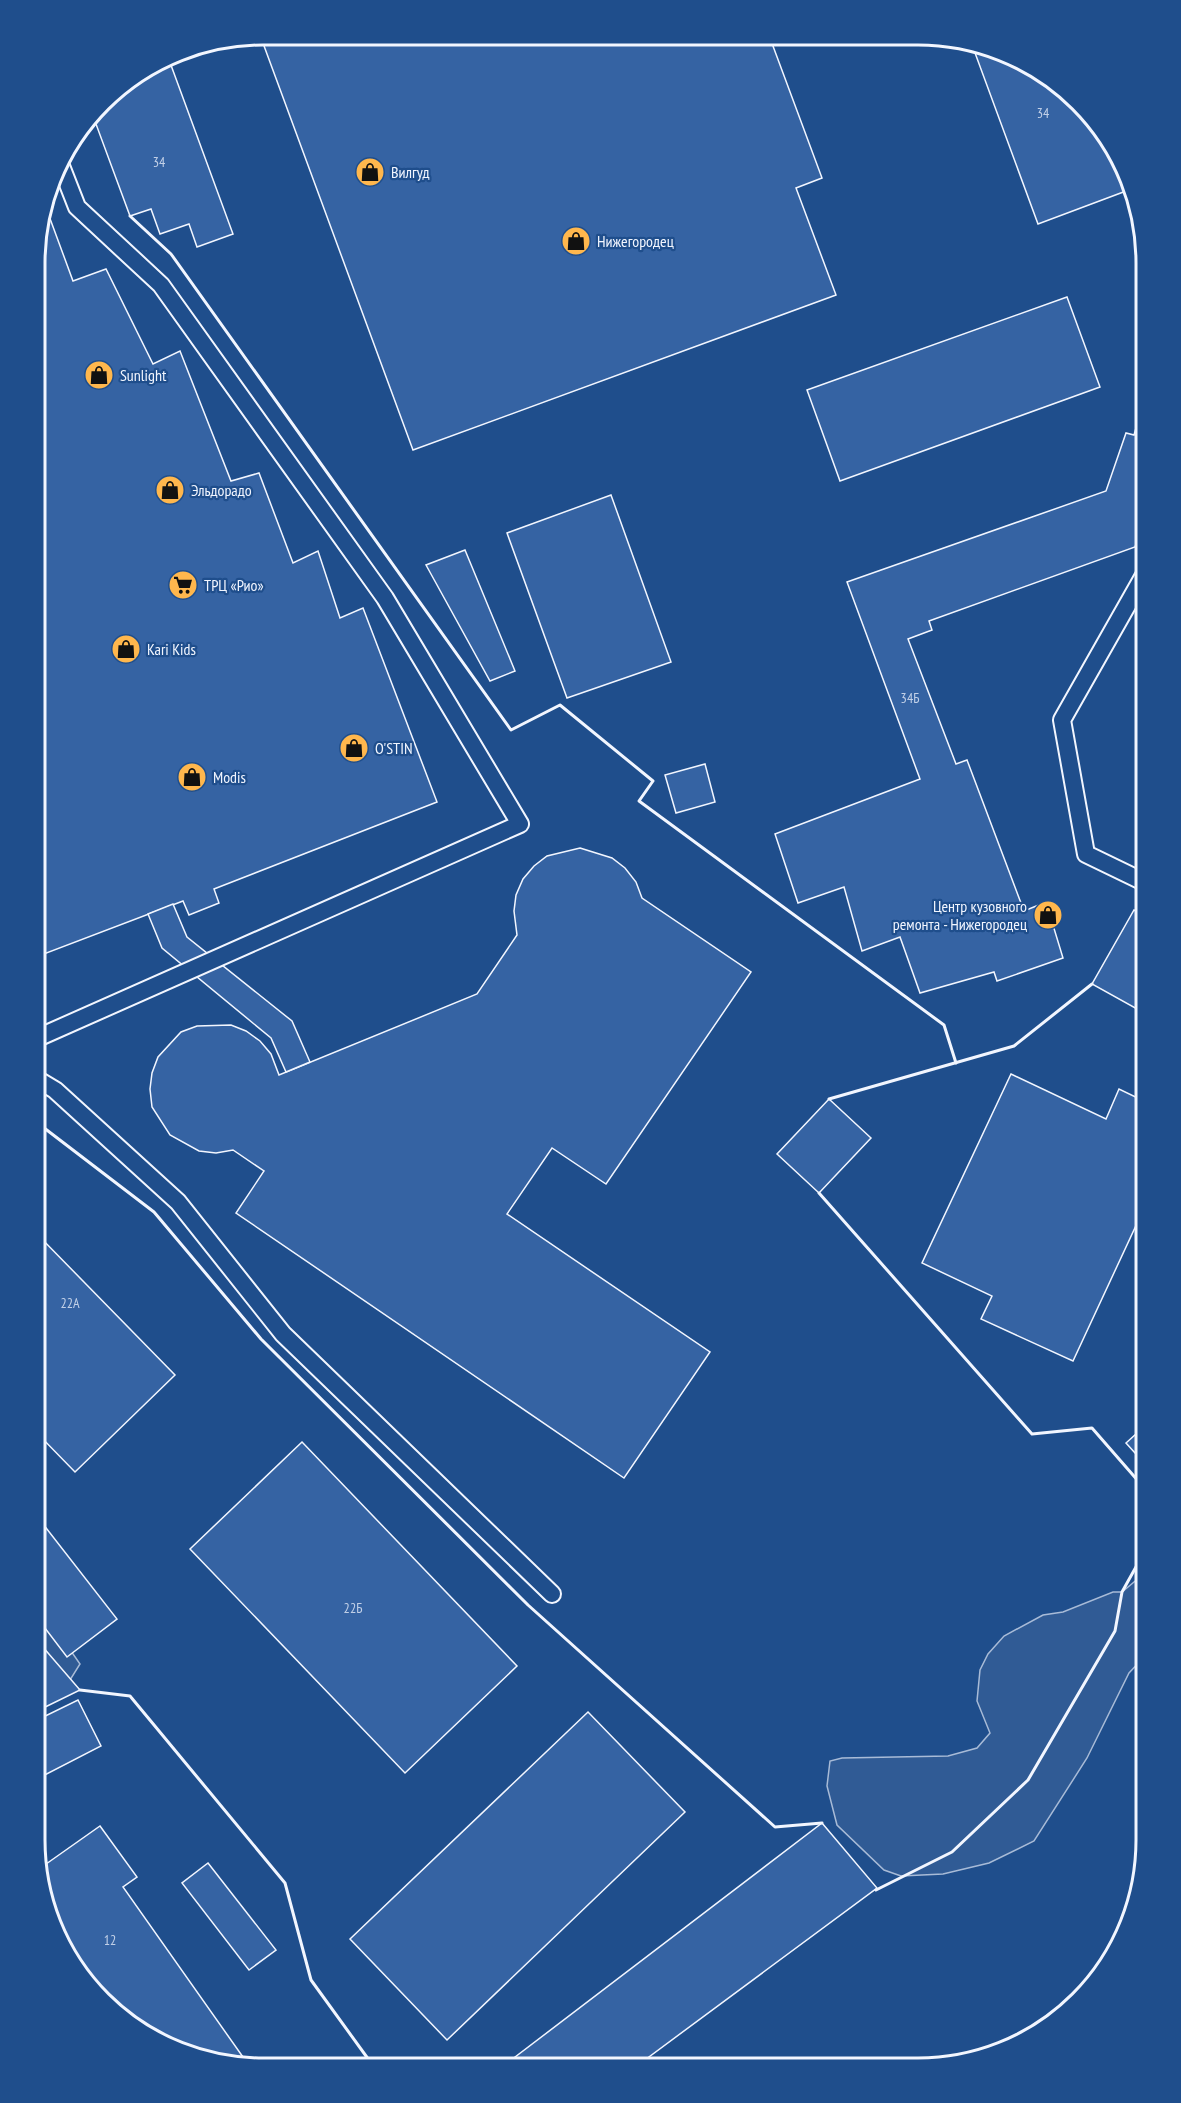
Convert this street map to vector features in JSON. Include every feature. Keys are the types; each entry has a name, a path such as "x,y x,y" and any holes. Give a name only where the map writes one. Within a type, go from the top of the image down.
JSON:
{"lane":[{"path":"45,1035 520,824 385,598 161,285 77,207 64,175"},
{"path":"1136,590 1062,720 1086,854 1136,878"},
{"path":"45,1084 55,1090 178,1202 282,1334 552,1594"}],"shaded area":[{"path":"1136,1580 1136,1666 1129,1673 1087,1758 1034,1841 989,1863 943,1874 901,1876 884,1870 837,1825 827,1786 830,1761 842,1758 948,1756 977,1748 990,1733 977,1701 980,1670 988,1654 1004,1636 1043,1615 1063,1612 1113,1592 1122,1592"},
{"path":"45,1613 80,1664 60,1696 45,1695"}],"building":[{"name":"Нижегородец","path":"264,45 773,45 822,178 796,188 836,295 413,450"},
{"path":"975,52 1027,74 1062,99 1091,130 1107,154 1124,192 1038,224"},
{"path":"171,66 233,234 197,247 189,224 160,234 151,209 130,216 96,123 130,90"},
{"name":"ТРЦ «Рио»","path":"50,218 73,281 106,269 153,364 180,351 231,481 259,473 293,563 318,551 340,618 363,608 437,802 214,889 219,903 189,915 183,901 45,954 45,249"},
{"path":"1067,297 1100,387 840,481 807,390"},
{"path":"1136,428 1135,547 929,621 932,630 908,639 956,764 967,760 1024,911 1046,902 1063,958 997,981 994,972 920,993 900,937 862,951 844,887 798,903 775,834 920,779 847,582 1106,491 1126,433 1134,435"},
{"path":"611,495 671,662 567,698 507,533"},
{"path":"465,550 515,671 490,681 426,565"},
{"path":"705,764 715,802 676,813 665,775"},
{"path":"580,848 612,858 625,868 636,882 642,898 751,972 606,1184 552,1148 507,1214 710,1352 624,1478 236,1213 264,1171 233,1150 216,1153 199,1151 170,1135 152,1107 150,1089 152,1073 158,1057 181,1032 197,1026 231,1025 246,1031 260,1041 271,1054 279,1075 477,994 517,935 514,911 516,895 523,879 547,856"},
{"path":"173,904 187,937 292,1021 310,1062 286,1072 271,1038 162,948 148,914"},
{"path":"1134,910 1136,911 1136,1008 1092,984"},
{"path":"1011,1074 1106,1119 1119,1089 1136,1097 1136,1226 1073,1361 981,1319 992,1296 922,1263"},
{"path":"829,1099 871,1138 819,1193 777,1154"},
{"path":"45,1242 175,1375 75,1472 45,1441"},
{"path":"1136,1434 1136,1454 1126,1443"},
{"path":"302,1442 517,1666 405,1773 190,1549"},
{"path":"45,1527 117,1619 67,1657 45,1628"},
{"path":"45,1649 80,1690 45,1707"},
{"path":"78,1700 101,1746 45,1775 45,1716"},
{"path":"588,1712 685,1812 447,2040 350,1939"},
{"path":"822,1823 877,1888 648,2058 514,2058"},
{"path":"100,1826 137,1877 123,1887 243,2057 207,2051 180,2041 154,2029 119,2004 90,1973 74,1949 52,1896 46,1864"},
{"path":"208,1863 276,1950 249,1970 182,1883"}],"wall":[{"path":"130,216 171,254 511,730 560,705 653,781 639,801 944,1025 956,1063"},
{"path":"829,1099 1014,1046 1092,984"},
{"path":"45,1129 154,1212 261,1339 528,1605 775,1827 822,1823"},
{"path":"819,1193 1032,1434 1092,1428 1136,1479"},
{"path":"876,1890 952,1852 1028,1780 1115,1631 1122,1592 1136,1567"},
{"path":"80,1690 130,1696 285,1883 311,1980 367,2058"}],"place":[{"name":"Вилгуд","path":"370,172"},
{"name":"Нижегородец","path":"576,241"},
{"name":"Sunlight","path":"99,375"},
{"name":"Эльдорадо","path":"170,490"},
{"name":"ТРЦ «Рио»","path":"183,585"},
{"name":"Kari Kids","path":"126,649"},
{"name":"O'STIN","path":"354,748"},
{"name":"Modis","path":"192,777"},
{"name":"Центр кузовного ремонта - Нижегородец","path":"1048,915"}]}
